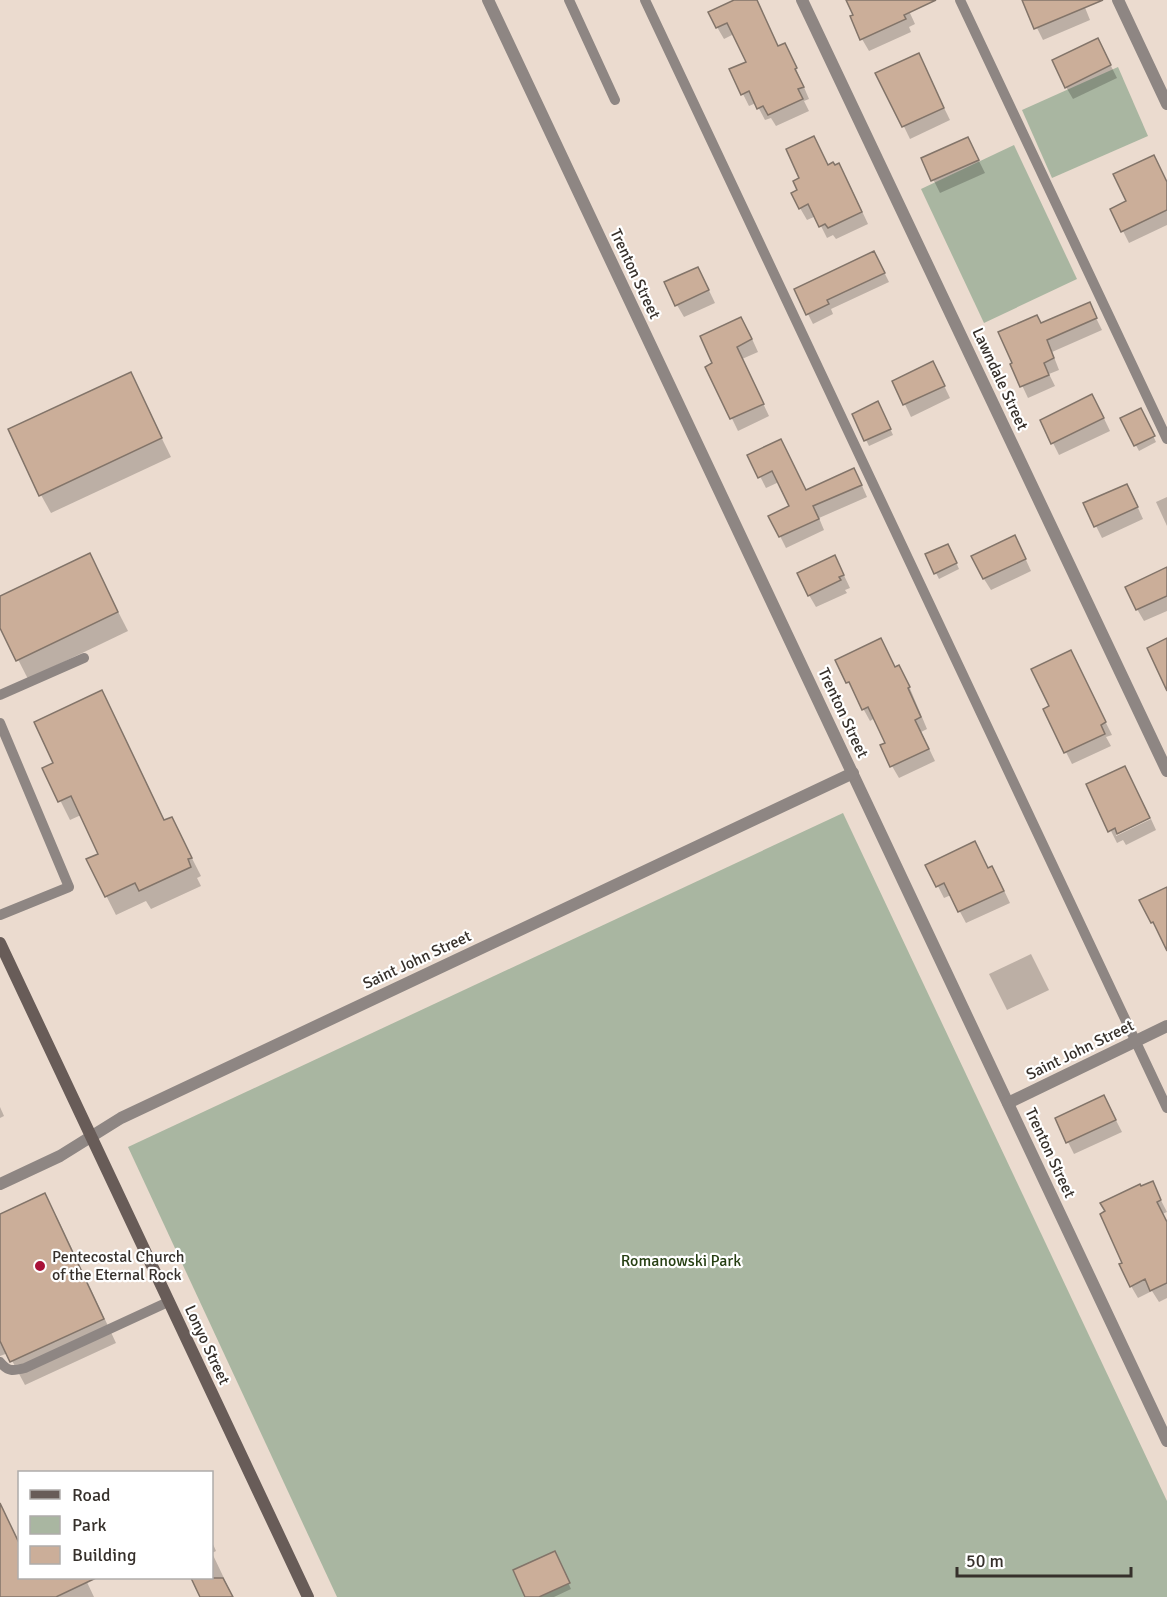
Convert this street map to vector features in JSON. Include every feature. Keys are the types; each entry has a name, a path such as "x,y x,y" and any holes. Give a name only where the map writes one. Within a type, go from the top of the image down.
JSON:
{"street":[{"name":"Trenton Street","path":"488,0 1167,1440"},
{"name":"Lawndale Street","path":"802,0 1167,771"},
{"path":"1118,0 1167,104"},
{"name":"Saint John Street","path":"0,1184 60,1156 121,1118 853,773"},
{"name":"Lonyo Street","path":"0,943 308,1597"},
{"name":"Saint John Street","path":"1008,1103 1167,1026"}],"lane":[{"path":"569,0 615,100"},
{"path":"645,0 1167,1108"},
{"path":"960,0 1167,439"},
{"path":"0,695 84,658"},
{"path":"0,723 69,887 0,915"},
{"path":"0,1362 12,1371 25,1368 168,1302"}],"green space":[{"path":"1118,67 1148,136 1052,178 1022,110"},
{"path":"1014,145 1077,279 984,323 921,189"},
{"name":"Romanowski Park","path":"843,813 1167,1501 1167,1597 337,1597 128,1147"}],"building":[{"path":"734,0 757,0 778,46 785,43 797,68 795,69 804,87 798,89 803,99 768,115 763,106 757,109 749,91 741,95 729,69 746,62 727,23 716,28 708,12"},
{"path":"846,0 936,0 904,15 906,19 860,40"},
{"path":"1022,0 1103,0 1034,29"},
{"path":"1098,38 1111,65 1065,88 1052,60"},
{"path":"919,53 944,108 902,127 875,73"},
{"path":"814,136 828,165 833,162 835,165 839,163 862,212 828,228 825,224 819,227 808,204 799,209 791,193 797,190 793,181 799,178 786,149"},
{"path":"968,137 979,160 931,181 921,158"},
{"path":"1154,155 1167,182 1167,210 1121,232 1110,209 1126,201 1113,174"},
{"path":"874,251 885,273 827,300 829,304 806,315 794,289"},
{"path":"698,267 709,290 675,306 664,282"},
{"path":"1090,302 1097,318 1047,340 1054,358 1044,363 1049,375 1020,387 998,332 1037,315 1041,323"},
{"path":"741,317 752,339 737,347 764,404 730,419 705,367 712,363 700,336"},
{"path":"933,361 945,386 903,405 892,381"},
{"path":"131,372 162,438 39,496 8,429"},
{"path":"1092,394 1104,418 1051,444 1040,420"},
{"path":"878,401 891,429 864,441 852,414"},
{"path":"1141,408 1155,436 1134,446 1120,418"},
{"path":"781,439 806,490 854,468 862,485 813,506 819,519 779,537 768,516 789,506 772,471 758,478 747,455"},
{"path":"1127,484 1138,507 1094,527 1083,503"},
{"path":"1015,535 1026,559 983,579 971,556"},
{"path":"948,544 957,563 934,574 925,554"},
{"path":"90,553 118,612 16,661 0,628 0,596"},
{"path":"835,555 844,575 839,577 841,580 808,596 797,573"},
{"path":"1167,567 1167,596 1136,610 1125,587"},
{"path":"881,638 895,667 899,665 910,687 908,688 921,717 915,720 929,749 890,767 880,745 885,743 868,707 862,710 849,682 846,683 835,660"},
{"path":"1167,638 1167,691 1147,648"},
{"path":"1071,650 1106,722 1101,725 1105,734 1064,753 1043,709 1049,706 1031,669"},
{"path":"102,690 164,820 172,817 192,858 188,859 191,867 139,891 135,883 105,897 86,859 98,854 71,796 58,802 42,768 53,763 34,722"},
{"path":"1125,766 1150,818 1117,834 1115,828 1108,832 1086,784"},
{"path":"975,841 988,868 992,866 1004,891 958,912 944,883 936,887 925,865"},
{"path":"1167,887 1167,951 1139,900"},
{"path":"1104,1095 1116,1120 1066,1143 1055,1118"},
{"path":"1153,1181 1161,1200 1157,1202 1167,1222 1167,1283 1150,1291 1145,1279 1130,1287 1100,1214 1105,1211 1100,1203 1140,1184 1141,1186"},
{"name":"Pentecostal Church of the Eternal Rock","path":"45,1193 104,1319 10,1362 0,1341 0,1214"},
{"path":"0,1503 18,1541 18,1579 94,1579 56,1597 0,1597"},
{"path":"555,1551 570,1583 539,1597 525,1597 513,1570"},
{"path":"223,1578 233,1597 200,1597 191,1579"}],"place":[{"name":"Pentecostal Church of the Eternal Rock","path":"40,1266"}]}
